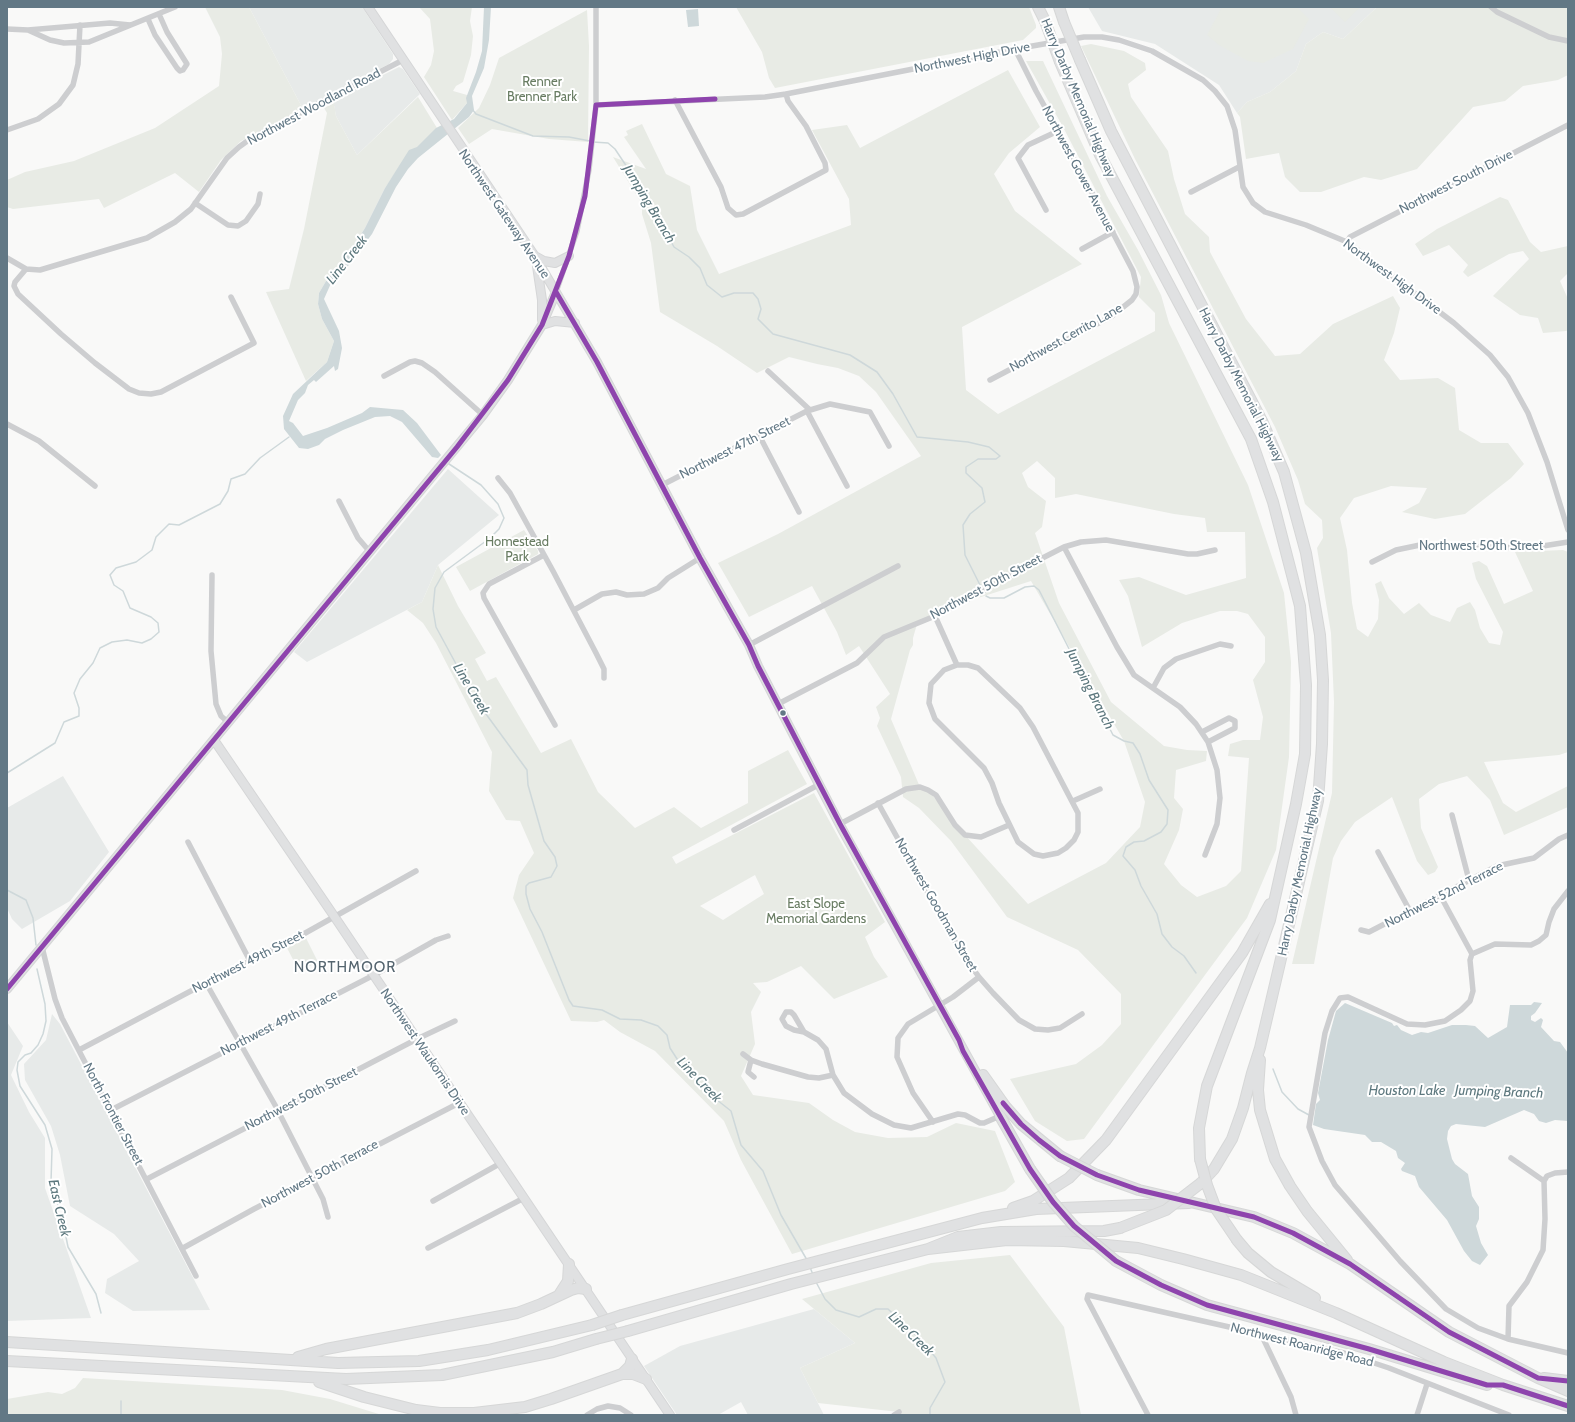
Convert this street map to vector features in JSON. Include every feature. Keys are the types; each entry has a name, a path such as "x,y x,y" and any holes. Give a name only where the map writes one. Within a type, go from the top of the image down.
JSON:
{"highway":[{"name":"Harry Darby Memorial Highway","path":"1038,7 1100,155 1251,439 1266,482 1286,550 1300,606 1306,685 1305,754 1296,804 1277,890"},
{"name":"Harry Darby Memorial Highway","path":"1058,7 1111,131 1134,178 1268,436 1289,484 1312,587 1320,635 1323,680 1322,744 1318,801 1260,1048"},
{"path":"1277,890 1270,920 1207,1086 1199,1128 1200,1159 1207,1185 1216,1209 1237,1240 1248,1253 1271,1272 1298,1289 1340,1310 1358,1324"},
{"path":"982,1218 1033,1200 1069,1178 1106,1140 1242,952 1260,924 1277,890"},
{"path":"928,1249 958,1237 1001,1232 1104,1231 1120,1228 1166,1210 1201,1183 1214,1170 1232,1139 1243,1108 1260,1048"},
{"path":"1260,1048 1258,1090 1260,1110 1275,1159 1290,1186 1307,1211 1350,1264"},
{"path":"983,1075 1005,1106 1021,1124 1060,1156 1096,1175 1140,1190 1189,1203 1221,1208 1280,1227 1350,1264 1448,1332 1538,1378 1568,1391"},
{"path":"1000,1116 1030,1169 1053,1202 1074,1226 1116,1261 1161,1285 1207,1305 1369,1349 1487,1385 1503,1385"},
{"path":"7,1342 338,1363 419,1361 488,1350 592,1325 788,1269 982,1218 1036,1208 1189,1203"},
{"path":"7,1361 309,1378 346,1379 442,1375 553,1352 596,1339 628,1332 792,1284 928,1249 1007,1240 1064,1241 1138,1248 1183,1258 1241,1275 1298,1297 1444,1362 1503,1385 1568,1406"},
{"path":"559,1295 568,1281 568,1264"},
{"path":"290,1359 326,1349 517,1313 578,1288 586,1289"},
{"path":"622,1374 630,1366 632,1359"},
{"path":"309,1378 364,1397 416,1410 440,1413 474,1413 525,1406 622,1374 633,1374 646,1379"},
{"path":"1538,1378 1568,1381"}],"main road":[{"name":"Northwest Gateway Avenue","path":"368,7 534,256 598,362 700,558 749,645 840,824 959,1040 963,1051 1000,1116"},
{"path":"534,256 544,261 555,263 570,256"},
{"path":"534,256 540,276 542,295 542,325"},
{"path":"7,989 483,415 508,380 542,325 556,292"},
{"path":"542,325 555,321 575,323"},
{"name":"Northwest Waukomis Drive","path":"214,740 670,1415"},
{"name":"Northwest Gateway Avenue","path":"959,1040 967,1049 983,1075"}],"street":[{"path":"28,30 50,40 64,43 89,42 175,7"},
{"path":"556,292 570,256 585,197 592,150 596,105 596,7"},
{"path":"1491,7 1549,37 1568,41"},
{"path":"148,19 156,35 177,68 180,71 183,70 187,64 167,32 159,14"},
{"path":"7,29 28,30 110,23 131,25"},
{"path":"7,130 38,119 59,104 73,85 78,64 80,25"},
{"name":"Northwest High Drive","path":"596,105 675,100 764,97 786,94 1062,40 1102,37 1138,46 1165,56 1209,85 1227,106 1235,130 1240,167 1246,194 1259,208 1264,212 1306,225 1347,242 1474,340 1502,369 1519,395 1528,413 1547,462 1568,530"},
{"name":"Northwest Gower Avenue","path":"1015,49 1135,276 1136,291"},
{"name":"Northwest Woodland Road","path":"7,258 26,269 46,270 147,238 180,219 195,203 227,158 245,143 403,60"},
{"path":"675,100 721,187 728,208 732,213 743,214 826,170 825,163 809,132 797,112 788,101 786,94"},
{"name":"Northwest South Drive","path":"1347,242 1350,237 1568,125"},
{"path":"1046,210 1023,170 1018,158 1028,145 1058,131"},
{"path":"1191,192 1240,167"},
{"path":"195,203 228,225 238,226 246,221 258,204 260,194"},
{"path":"1082,249 1112,232"},
{"path":"26,269 15,282 14,286 18,294 60,334 95,363 129,389 139,393 151,394 161,392 254,343 231,297"},
{"name":"Northwest Cerrito Lane","path":"990,380 1112,316 1132,300 1136,291"},
{"path":"384,376 410,362 415,361 422,363 435,372 483,415"},
{"path":"768,372 808,410 847,486"},
{"name":"Northwest 47th Street","path":"662,485 808,410 830,404 868,411 873,415 889,446"},
{"path":"7,424 39,441 95,486"},
{"path":"759,435 799,512"},
{"path":"498,478 510,493 574,610 601,663 604,678"},
{"path":"339,501 358,538 370,552"},
{"name":"Northwest 50th Street","path":"778,704 850,667 884,637 935,616 1036,560 1064,547 1081,542 1106,540 1188,554 1197,554 1215,550"},
{"name":"Northwest 50th Street","path":"1372,562 1396,550 1420,545 1530,548 1568,542"},
{"path":"1064,547 1134,675 1177,704 1202,732 1208,742 1217,770 1220,798 1217,824 1205,855"},
{"path":"544,555 489,584 483,593 484,598 555,725"},
{"path":"574,610 602,594 616,592 627,595 644,594 658,588 668,578 700,558"},
{"path":"749,645 898,566"},
{"path":"212,575 211,651 216,702 221,716 229,723"},
{"path":"935,616 957,665"},
{"path":"1153,688 1164,668 1176,659 1220,644 1231,646"},
{"path":"957,665 968,665 978,668 1020,708 1033,727 1073,801 1078,813 1078,832 1074,840 1066,848 1058,852 1042,856 1034,854 1018,842 984,768 939,724 930,708 929,693 931,684 944,670 957,665"},
{"path":"1202,732 1229,718 1235,720 1234,728 1208,742"},
{"path":"734,830 820,784"},
{"path":"840,824 878,803 912,788 928,790 940,799 959,830 965,835 972,837 988,835 1009,825"},
{"path":"1073,801 1100,789"},
{"name":"Northwest Goodman Street","path":"878,803 956,943 978,978 1019,1020 1035,1029 1043,1030 1060,1028 1082,1014"},
{"path":"1452,815 1469,880"},
{"name":"Northwest 52nd Terrace","path":"1361,930 1369,932 1505,863 1534,858 1559,839 1568,835"},
{"path":"188,842 231,928 250,961"},
{"path":"1378,852 1410,911"},
{"name":"Northwest 49th Street","path":"79,1050 206,983 300,936 416,871"},
{"path":"1472,954 1495,944 1531,945 1539,941 1546,935 1548,922 1554,909 1568,891"},
{"path":"1440,895 1472,954 1470,960 1473,991 1470,1001 1461,1010 1445,1021 1425,1025 1407,1024 1348,997 1342,997 1334,1006 1328,1023 1310,1127 1322,1161 1335,1185 1421,1285 1446,1309 1462,1320 1478,1328 1508,1339 1568,1353"},
{"name":"Northwest 49th Terrace","path":"111,1110 374,975 436,940 448,936"},
{"name":"North Frontier Street","path":"42,947 58,1007 183,1248 196,1276"},
{"path":"933,1122 913,1093 897,1057 896,1050 898,1038 908,1024 961,992 978,978"},
{"path":"206,983 278,1111 327,1209 328,1217"},
{"name":"Northwest 50th Street","path":"147,1179 417,1039 455,1021"},
{"path":"804,1032 818,1040 826,1049 833,1075 844,1093 854,1102 894,1125 911,1128 958,1114 965,1115 980,1123 984,1123 1000,1116"},
{"path":"744,1054 751,1060 808,1077 819,1078 833,1075"},
{"path":"751,1060 748,1072 754,1077"},
{"name":"Northwest 50th Terrace","path":"183,1248 459,1103"},
{"path":"1511,1158 1544,1181"},
{"path":"434,1202 501,1163"},
{"path":"1508,1339 1509,1306 1527,1282 1543,1250 1546,1219 1544,1181 1547,1176 1555,1172 1568,1172"},
{"path":"428,1248 524,1198"},
{"name":"Northwest Roanridge Road","path":"1148,1415 1086,1299 1088,1295 1365,1359 1506,1415"},
{"path":"1260,1334 1290,1398 1296,1415"},
{"path":"1417,1415 1427,1384"},
{"path":"587,1415 596,1409 608,1406 620,1408 631,1415"}],"shaded area":[{"path":"249,7 362,7 393,54 393,59 389,64 303,109"},
{"path":"1088,7 1377,7 1343,39 1323,32 1306,44 1296,71 1270,92 1247,102 1237,113 1219,85 1155,44 1102,31"},
{"path":"399,67 403,69 420,94 357,155 336,116 333,100"},
{"path":"448,469 499,515 438,565 422,602 307,662 294,652"},
{"path":"63,776 109,852 70,901 22,929 12,919 7,908 7,808"},
{"path":"52,1014 60,1024 210,1310 133,1311 105,1293 107,1279 139,1261 114,1234 70,1206 60,1155 51,1126 25,1080 24,1064 46,1040"},
{"path":"7,1022 23,1046 11,1075 29,1112 45,1138 45,1188 91,1318 7,1321"},
{"path":"814,1309 855,1343 800,1368 824,1415 748,1415 741,1402 718,1415 677,1415 644,1366 680,1346"}],"green space":[{"path":"205,7 249,7 303,109 241,141 221,160 199,192 175,173 104,208 99,199 13,209 7,207 7,180 25,172 74,161 155,128 219,86 222,54 220,37"},
{"path":"419,7 472,7 470,21 473,36 471,55 463,82 456,86 453,91 467,95 467,103 452,120 424,77 431,65 434,51 430,19"},
{"path":"736,7 1029,7 1036,28 1023,40 775,88 769,78 762,52"},
{"path":"1222,7 1297,7 1309,19 1293,49 1263,63 1248,61 1219,45 1207,35"},
{"path":"1330,7 1360,7 1345,22"},
{"path":"1377,7 1568,7 1568,75 1558,80 1523,86 1505,101 1473,107 1417,169 1381,180 1364,177 1321,192 1300,192 1285,177 1279,153 1246,159 1240,117 1237,113 1247,102 1270,92 1296,71 1306,44 1323,32 1343,39"},
{"name":"Renner Brenner Park","path":"587,10 589,46 588,142 549,139 492,129 469,144 458,128 479,108 490,85 499,58"},
{"path":"1091,44 1124,51 1145,63 1146,70 1128,84 1131,97 1168,151 1174,179 1185,214 1209,237 1210,252 1246,319 1275,356 1300,354 1333,324 1393,296 1400,308 1394,333 1384,360 1400,380 1438,378 1455,388 1459,430 1481,443 1508,443 1524,464 1511,478 1465,514 1435,519 1402,512 1419,503 1427,488 1391,486 1354,498 1340,518 1347,550 1352,603 1357,629 1368,637 1378,619 1379,600 1375,584 1381,581 1389,598 1404,614 1419,603 1431,615 1450,622 1457,608 1470,602 1475,610 1480,628 1489,643 1500,645 1503,632 1476,579 1472,563 1479,561 1487,566 1504,604 1533,591 1515,552 1563,550 1568,552 1568,752 1559,755 1484,762 1503,803 1516,812 1568,786 1568,807 1504,835 1490,800 1467,776 1439,784 1419,799 1421,828 1438,867 1435,872 1428,875 1417,861 1392,797 1355,822 1341,841 1333,858 1314,964 1292,964 1332,793 1334,702 1331,633 1317,548 1323,538 1322,520 1305,504 1298,480 1275,427 1135,159 1081,46"},
{"path":"1026,61 1043,61 1107,196 1138,250 1161,295 1169,323 1248,485 1284,593 1291,662 1289,757 1276,850 1247,918 1084,1139 1067,1141 1035,1121 1010,1079 1076,1064 1102,1045 1121,1024 1121,994 1078,950 1007,917 951,841 919,808 903,797 901,777 877,726 880,718 876,707 890,694 859,646 846,655 837,632 812,586 749,617 718,563 778,534 921,456 876,392 859,376 838,368 789,357 757,373 717,346 660,312 651,243 642,214 642,204 613,157 646,169 624,137 628,135 626,131 642,124 666,174 690,186 697,230 719,274 851,225 849,199 812,130 847,125 860,148 1008,70 1040,127 1009,153 994,174 1015,211 1082,264 962,327 966,390 998,414 1155,331 1155,313 1139,297 1141,277 1063,127","holes":["1037,461 1055,478 1055,498 1076,494 1174,514 1205,518 1207,532 1245,532 1246,578 1186,595 1139,577 1119,580 1128,596 1142,647 1182,623 1220,611 1237,611 1248,614 1265,637 1265,662 1253,680 1263,717 1260,740 1243,740 1230,744 1228,756 1249,758 1241,871 1226,886 1197,897 1181,885 1164,864 1179,830 1183,809 1174,798 1176,770 1206,761 1207,751 1187,750 1164,746 1111,702 1059,603 1035,533 1042,527 1046,501 1028,487 1022,473","1031,581 1124,741 1145,802 1140,827 1106,863 1028,904 965,835 928,790 920,787 891,719 910,650 913,645 913,638 917,624 956,605"]},
{"path":"418,97 437,128 397,170 385,188 365,228 348,254 326,281 319,293 318,304 322,319 334,341 327,362 306,381 266,292 289,289 304,229 327,113 324,108 334,103 336,116 357,155"},
{"path":"1500,197 1508,200 1530,242 1541,252 1568,246 1568,273 1560,281 1568,299 1568,330 1543,333 1538,318 1520,315 1493,296 1529,259 1523,251 1509,254 1468,277 1463,272 1468,265 1449,245 1423,256 1415,244 1437,229"},
{"name":"Homestead Park","path":"524,530 538,551 538,554 470,591 456,567"},
{"name":"East Slope Memorial Gardens","path":"438,565 458,606 486,653 475,659 487,681 496,677 541,753 571,739 598,792 635,828 674,807 701,828 748,803 748,771 788,750 807,784 672,857 676,864 814,793 885,922 865,937 874,957 888,977 834,999 801,966 767,982 753,983 761,992 751,1012 755,1044 741,1076 753,1095 809,1103 833,1120 855,1132 888,1138 927,1137 956,1123 995,1131 1015,1182 1005,1191 792,1254 741,1160 724,1121 655,1051 620,1032 604,1020 597,1022 571,1021 513,898 519,875 534,853 520,821 506,820 489,791 492,752 436,643 423,623 407,610 422,602","holes":["755,875 764,894 723,920 700,906"]},
{"path":"306,938 318,962 299,971 287,948"},
{"path":"1010,1255 1064,1327 1081,1415 901,1415 899,1412 818,1403 800,1368 855,1343 802,1299 931,1263"},
{"path":"83,1378 282,1390 330,1399 382,1415 7,1415 7,1399 48,1392 62,1394 75,1388"}],"water":[{"path":"484,7 491,7 489,40 484,68 472,96 474,110 469,117 418,158 408,169 396,187 372,234 345,270 332,281 324,299 339,331 342,348 338,369 335,371 334,366 316,382 314,380 308,385 305,393 298,400 289,421 293,423 303,436 327,428 362,413 370,407 403,410 417,423 441,455 438,458 432,457 402,422 390,416 375,417 325,439 319,445 308,449 299,448 284,429 283,416 293,394 327,362 334,341 322,319 318,304 319,293 326,281 348,254 365,228 385,188 409,150 417,147 436,128 454,119 467,103 466,98 482,51"},
{"path":"698,9 699,26 688,27 686,10"},
{"name":"Houston Lake","path":"1534,1002 1542,1003 1531,1016 1531,1020 1535,1022 1541,1018 1543,1020 1541,1027 1554,1041 1560,1042 1568,1053 1568,1121 1555,1120 1546,1123 1539,1121 1534,1114 1524,1110 1485,1127 1456,1124 1451,1126 1448,1131 1447,1139 1452,1159 1455,1164 1468,1174 1472,1196 1479,1207 1479,1219 1476,1226 1481,1243 1488,1255 1480,1265 1472,1261 1464,1251 1447,1220 1419,1187 1415,1176 1402,1171 1401,1169 1405,1163 1398,1158 1396,1151 1381,1142 1372,1142 1365,1135 1324,1129 1313,1125 1316,1104 1320,1100 1318,1093 1328,1040 1336,1011 1345,1003 1392,1023 1394,1026 1397,1025 1401,1030 1412,1035 1421,1032 1428,1033 1452,1025 1466,1025 1475,1026 1488,1038 1507,1027 1510,1005 1531,1005"}],"waterway":[{"name":"Jumping Branch","path":"472,109 476,114 533,136 569,137 590,141"},
{"name":"Jumping Branch","path":"593,142 608,143 615,149 643,191 674,247 689,257 700,268 707,285 722,297 734,293 753,293 758,299 761,309 758,319 773,334 850,355 877,372 893,394 917,437 968,442 989,447 1000,456 996,459 978,459 966,467 966,473 982,488 985,502 970,514 963,525 965,555 980,585"},
{"name":"East Creek","path":"7,773 55,743 64,722 79,716 79,708 74,693 80,679 93,663 100,648 112,642 127,640 142,643 151,639 159,632 158,623 151,617 130,608 123,591 114,585 110,575 116,568 136,562 152,550 156,537 169,524 179,525 220,504 228,491 231,479 245,474 260,458 289,437"},
{"name":"Line Creek","path":"446,462 481,485 498,504 504,518 499,529 490,538 444,572 435,588 433,609 436,627 475,699 527,770 528,785 544,841 555,857 557,866 551,877 529,883 526,886 526,894 530,909 542,932 569,1000 573,1006 602,1010 620,1019 641,1020 658,1026 667,1035 670,1048 679,1062 712,1096 731,1111 741,1145 763,1171 781,1215 807,1260"},
{"name":"Jumping Branch","path":"986,596 990,598 1004,598 1025,587 1034,586 1039,590 1113,735 1124,741 1133,743 1140,754 1149,780 1168,810 1167,824 1161,832 1144,841 1134,842 1126,847 1123,856 1135,870 1141,886 1157,914 1162,934 1172,947 1184,956 1196,973"},
{"name":"East Creek","path":"7,890 26,900 33,918 36,945"},
{"name":"East Creek","path":"37,969 45,1004 46,1021 43,1034 38,1045 31,1053 25,1055 18,1062 17,1070 20,1086 45,1125 52,1149 51,1182 58,1202 58,1214 63,1222 68,1247 96,1294 101,1313"},
{"name":"Jumping Branch","path":"1273,1069 1282,1092 1298,1109 1309,1115"},
{"name":"Line Creek","path":"810,1267 813,1275"},
{"name":"Line Creek","path":"816,1282 825,1299 836,1310 859,1317 876,1309 888,1309 920,1339 936,1358 945,1382 930,1408 930,1415"},
{"name":"East Creek","path":"121,1401 121,1415"}],"transit line":[{"path":"7,989 457,447 508,380 542,325 569,256 585,196 596,105 715,99"},
{"path":"556,292 597,362 700,558 749,645 758,666 840,824 959,1040 963,1051 1030,1169 1053,1202 1074,1226 1116,1261 1161,1285 1207,1305 1369,1349 1487,1385 1503,1385 1568,1406"},
{"path":"1003,1103 1021,1124 1039,1140 1060,1156 1097,1175 1139,1190 1254,1217 1293,1233 1350,1264 1449,1332 1538,1378 1568,1381"}],"district":[{"name":"NORTHMOOR","path":"345,968"}]}
